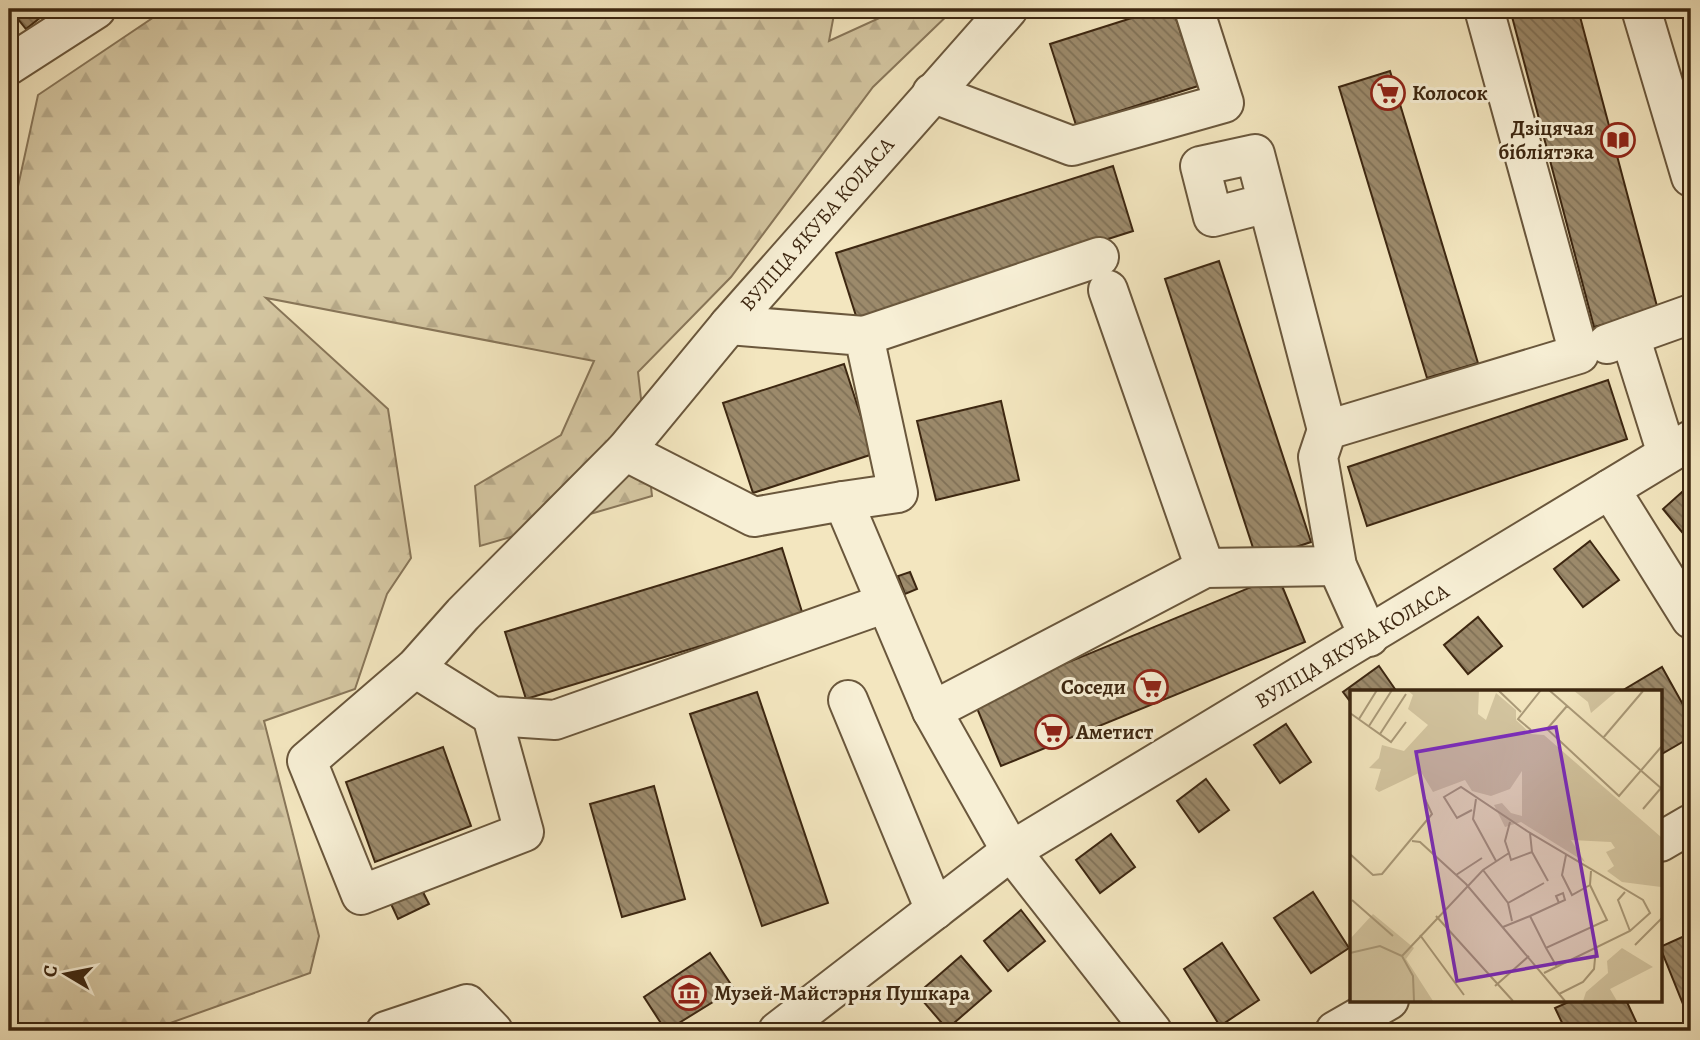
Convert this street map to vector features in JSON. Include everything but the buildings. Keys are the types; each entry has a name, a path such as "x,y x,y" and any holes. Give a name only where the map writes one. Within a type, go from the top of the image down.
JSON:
{"street":[{"path":"9,65 96,9"},
{"name":"ВУЛІЦА ЯКУБА КОЛАСА","path":"729,326 1008,9"},
{"path":"932,93 1072,146 1224,103 1194,9"},
{"path":"1483,9 1579,354"},
{"path":"1641,9 1691,177"},
{"path":"1267,203 1327,430 1318,457 1337,566 1368,637"},
{"path":"625,451 754,517 898,493 864,336 1104,273 1205,568"},
{"path":"1327,430 1579,354 1691,314"},
{"path":"492,716 524,832 361,895 307,761 415,668 463,614 625,451 729,326"},
{"name":"ВУЛІЦА ЯКУБА КОЛАСА","path":"729,326 864,336"},
{"path":"1630,336 1679,447"},
{"name":"ВУЛІЦА ЯКУБА КОЛАСА","path":"778,1031 1011,851 1679,447"},
{"path":"1610,489 1691,619"},
{"path":"843,501 932,711 1011,851 1152,1031"},
{"path":"932,711 1205,568 1337,566"},
{"path":"415,668 492,716 555,720 886,603"},
{"path":"848,700 934,910"},
{"path":"1662,841 1691,824"},
{"path":"1335,1031 1386,1002"},
{"path":"386,1031 467,1004 493,1031"}],"green space":[{"path":"166,9 835,9 829,41 899,9 954,9 873,87 731,277 638,372 652,496 480,546 475,486 561,435 594,361 266,298 388,409 411,558 387,594 355,689 264,721 319,936 310,973 148,1031 9,1031 9,198 17,191 38,95"}],"place":[{"name":"Колосок","path":"1388,93"},
{"name":"Дзіцячая бібліятэка","path":"1618,140"},
{"name":"Соседи","path":"1151,687"},
{"name":"Аметист","path":"1052,732"},
{"name":"Музей-Майстэрня Пушкара","path":"689,993"}]}
